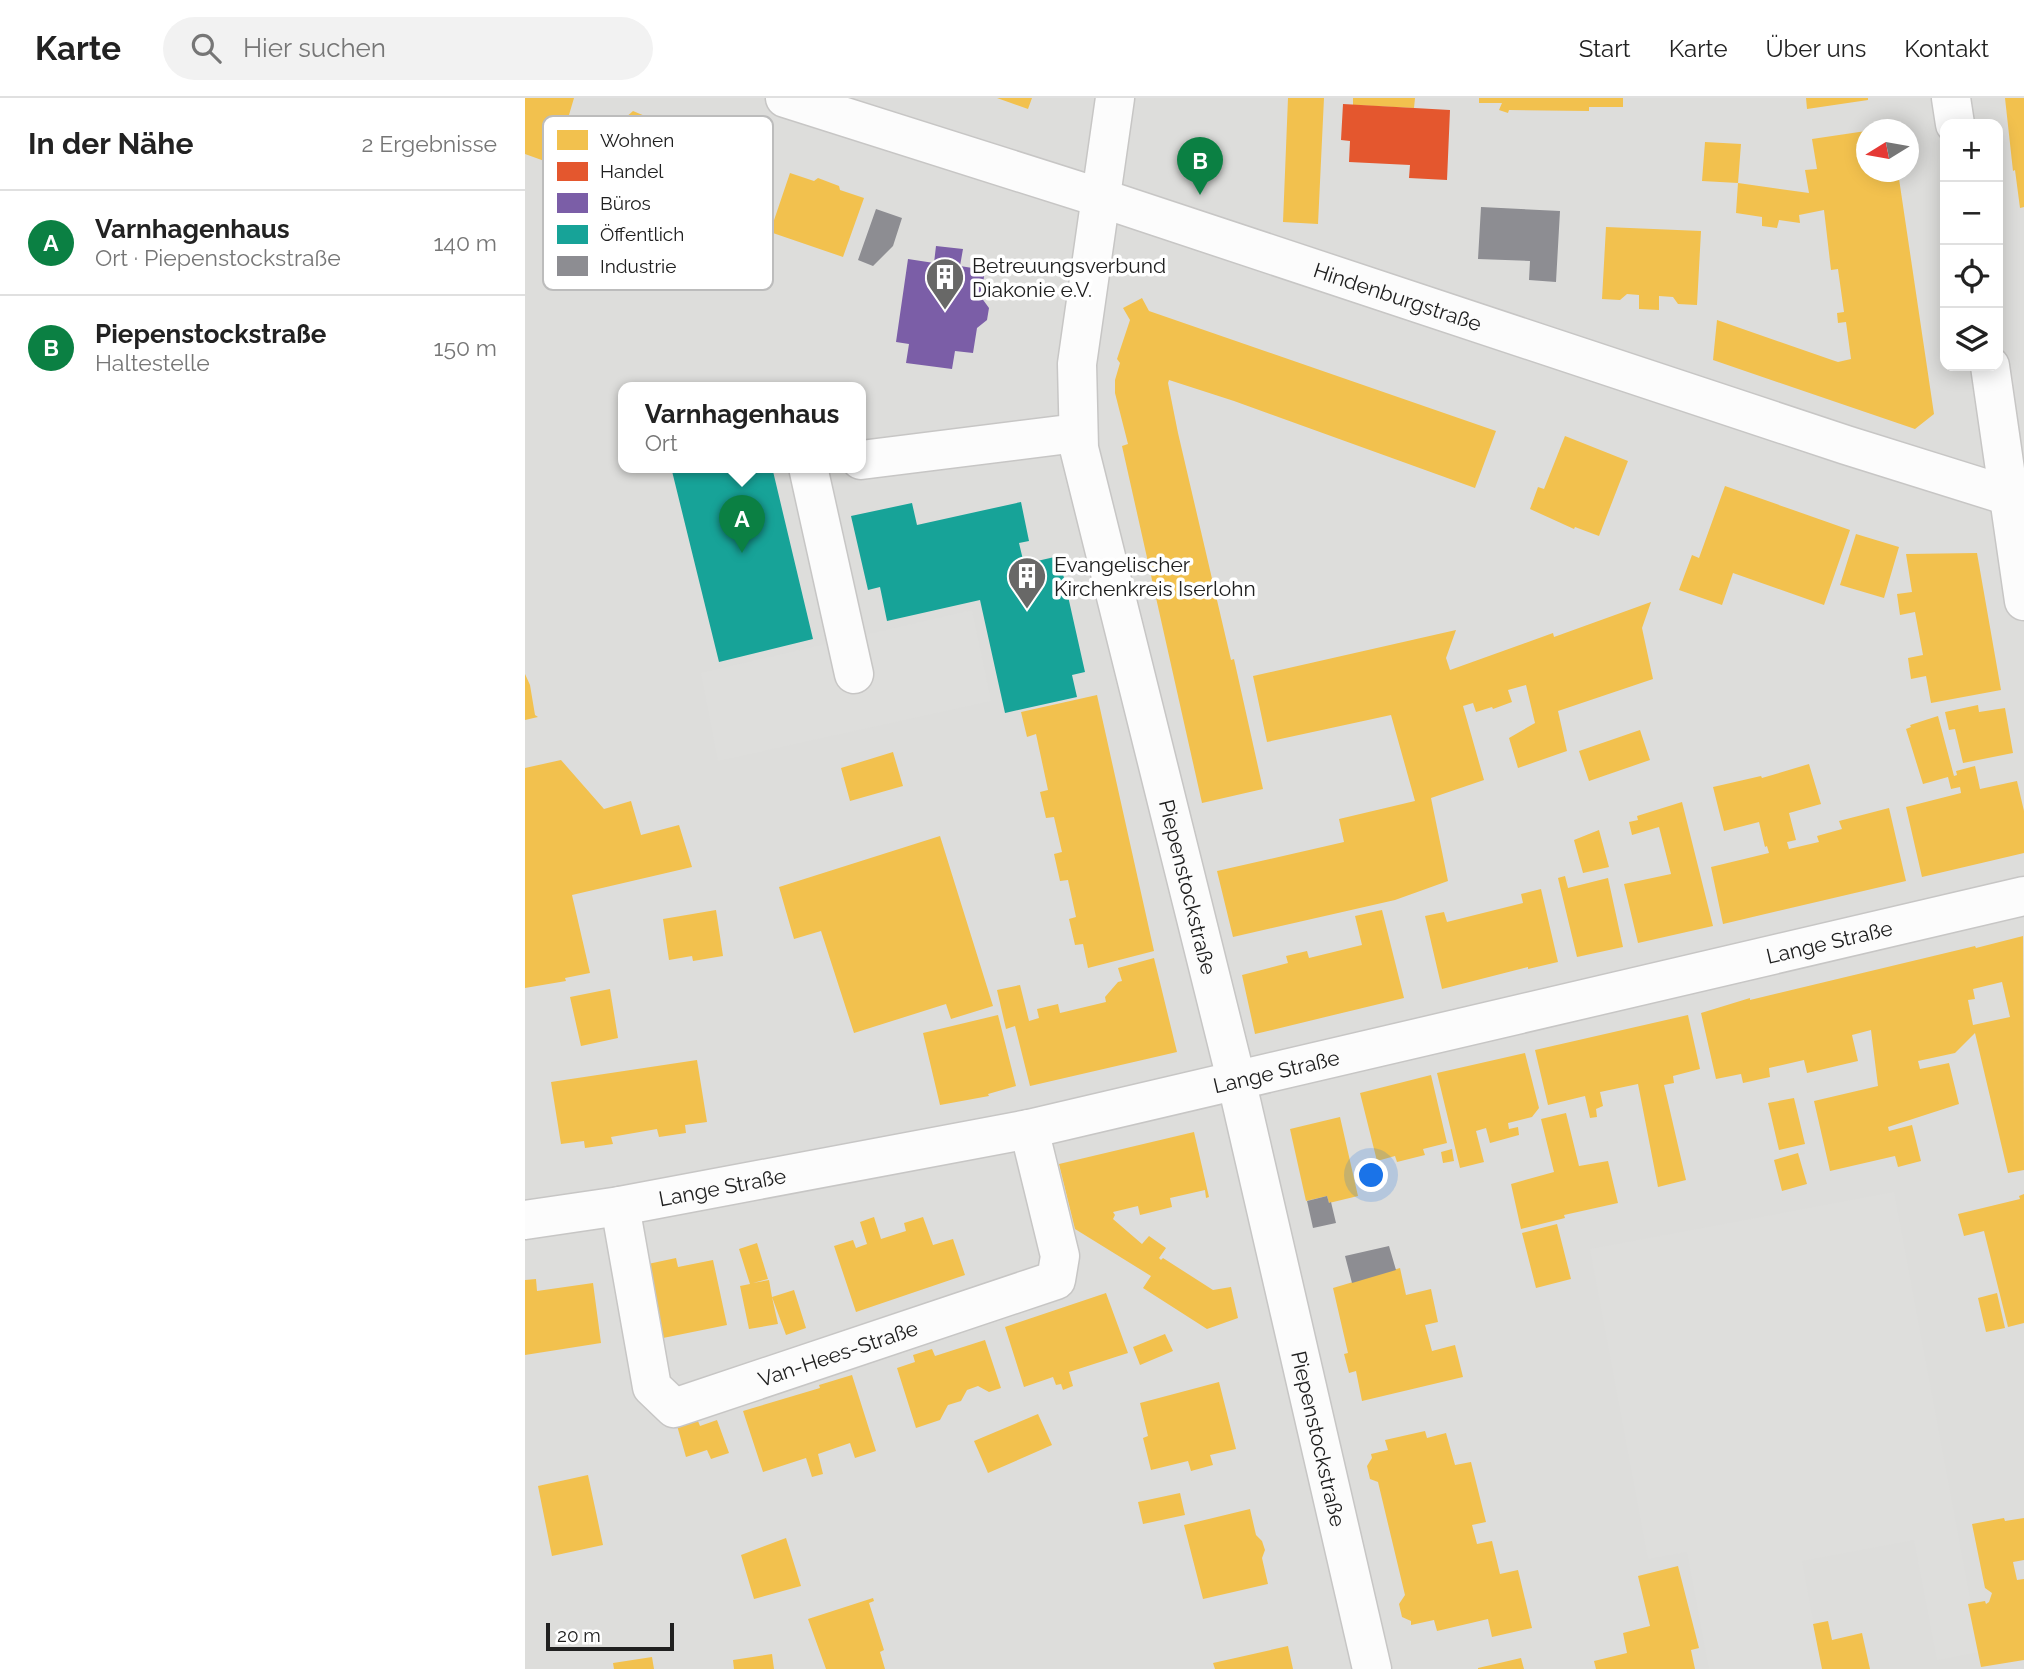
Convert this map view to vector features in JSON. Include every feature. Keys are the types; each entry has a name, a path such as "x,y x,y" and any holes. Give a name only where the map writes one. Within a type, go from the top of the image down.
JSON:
{"street":[{"name":"Hindenburgstraße","path":"785,98 1101,198 1820,437 2016,497"},
{"name":"Piepenstockstraße","path":"1115,98 1077,364 1077,433 1236,1079 1372,1669"},
{"path":"1951,98 1954,119"},
{"path":"1991,371 2016,497 2024,601"},
{"path":"866,459 1077,433"},
{"path":"809,473 854,674"},
{"name":"Lange Straße","path":"525,1220 621,1206 1029,1129 2024,896"},
{"name":"Van-Hees-Straße","path":"621,1206 652,1387 674,1408 1056,1280 1060,1256 1029,1129"}],"shaded area":[{"path":"525,98 2024,98 2024,1669 525,1669"},
{"path":"972,610 991,701 718,761 701,673"},
{"path":"1894,1192 1980,1652 1937,1660 1914,1540 1802,1561 1822,1669 1709,1669 1687,1552 1648,1559 1590,1249"}],"building: Wohnen":[{"path":"525,98 574,98 569,116 543,116 543,160 525,154"},
{"path":"997,98 1032,98 1028,109"},
{"path":"1288,98 1324,98 1318,224 1283,222"},
{"path":"1353,98 1415,98 1414,108 1353,105"},
{"path":"1479,98 1623,98 1623,107 1589,107 1589,111 1509,110 1508,113 1499,110 1502,103 1479,103"},
{"path":"1806,98 1868,98 1868,100 1807,109"},
{"path":"2005,98 2024,98 2024,207 2020,208 2015,170 2013,171"},
{"path":"633,111 645,116 627,116"},
{"path":"1856,132 1856,182 1899,182 1934,414 1915,429 1713,360 1717,320 1838,362 1851,359 1846,322 1838,323 1837,313 1844,312 1838,269 1831,270 1824,210 1799,215 1800,223 1779,220 1777,228 1762,226 1762,217 1736,213 1738,183 1809,193 1805,170 1817,169 1812,139"},
{"path":"1705,142 1741,144 1738,183 1702,181"},
{"path":"790,173 814,181 818,178 839,186 840,190 864,198 843,257 773,233 773,223"},
{"path":"1606,227 1701,231 1697,305 1678,304 1673,297 1659,296 1659,310 1639,309 1639,295 1627,294 1620,300 1602,299"},
{"path":"1142,298 1149,311 1496,431 1475,488 1169,380 1178,433 1263,789 1202,803 1122,446 1128,444 1115,393 1115,380 1120,363 1117,359 1130,320 1123,308"},
{"path":"1565,436 1628,461 1599,536 1575,527 1574,529 1530,509 1538,487 1544,489"},
{"path":"1725,486 1850,530 1824,605 1733,573 1722,605 1679,590 1692,555 1699,558"},
{"path":"1856,534 1899,547 1884,598 1840,585"},
{"path":"1977,553 2001,690 1931,703 1926,676 1911,679 1908,658 1923,655 1915,612 1900,615 1897,594 1912,592 1906,554"},
{"path":"1651,602 1642,628 1653,679 1558,711 1567,751 1518,768 1509,738 1535,723 1526,685 1508,690 1512,702 1493,709 1492,707 1476,712 1473,703 1463,706 1484,780 1431,798 1448,881 1395,900 1233,937 1217,871 1344,842 1339,819 1415,801 1391,715 1267,742 1253,676 1456,630 1446,658 1450,670"},
{"path":"525,674 530,685 535,715 538,717 525,720"},
{"path":"1097,695 1154,951 1088,968 1083,944 1075,945 1069,919 1076,917 1068,880 1060,881 1054,854 1062,852 1054,817 1046,818 1040,792 1048,790 1036,734 1027,737 1021,712"},
{"path":"1978,705 1979,712 2005,708 2013,753 1963,763 1955,729 1949,730 1945,712"},
{"path":"1938,716 1954,776 1957,775 1956,771 1975,766 1980,789 2017,781 2024,811 2024,853 1922,877 1906,807 1961,793 1960,787 1951,789 1948,777 1923,784 1906,729 1911,727 1910,725"},
{"path":"1640,730 1650,760 1589,781 1579,751"},
{"path":"893,752 903,786 850,801 841,768"},
{"path":"561,760 604,809 631,801 641,835 679,825 692,867 572,895 590,973 565,978 566,981 525,988 525,768"},
{"path":"1809,764 1821,804 1789,813 1796,840 1787,842 1789,849 1819,842 1817,836 1842,829 1839,821 1889,808 1906,881 1723,924 1711,867 1769,853 1759,822 1724,831 1713,787 1761,776 1762,778"},
{"path":"1682,802 1713,926 1638,943 1624,884 1671,874 1659,827 1632,835 1629,822 1638,820 1637,816"},
{"path":"1599,830 1609,867 1583,873 1574,840"},
{"path":"940,836 993,1006 951,1019 946,1004 854,1033 821,931 794,939 779,887"},
{"path":"1565,876 1568,888 1608,878 1623,947 1577,957 1558,878"},
{"path":"1541,889 1558,962 1442,989 1425,916 1444,912 1447,922 1523,903 1521,894"},
{"path":"716,910 723,956 693,961 692,956 669,960 663,919"},
{"path":"1382,910 1404,998 1255,1034 1242,975 1288,963 1286,956 1307,951 1309,958 1362,945 1355,916"},
{"path":"2023,936 2024,1170 2008,1173 1975,1033 1955,1053 1918,1061 1920,1069 1949,1063 1959,1104 1888,1127 1889,1131 1912,1125 1921,1161 1898,1167 1895,1156 1830,1171 1814,1101 1878,1086 1871,1030 1852,1035 1858,1061 1807,1073 1804,1060 1769,1068 1770,1077 1743,1083 1741,1074 1716,1079 1701,1013 1750,998 1975,946 1976,948","holes":["2002,982 2010,1017 1973,1025 1968,1000 1975,999 1973,989"]},
{"path":"1154,958 1177,1052 1030,1086 1015,1026 1006,1029 997,990 1020,985 1029,1021 1039,1018 1037,1009 1058,1004 1060,1013 1106,1002 1105,997 1122,981 1118,968"},
{"path":"610,989 618,1038 581,1046 570,997"},
{"path":"998,1015 1016,1086 988,1094 989,1096 940,1105 923,1033"},
{"path":"1688,1015 1700,1069 1673,1076 1674,1083 1664,1085 1686,1180 1658,1187 1638,1084 1600,1092 1603,1106 1596,1109 1597,1117 1590,1118 1585,1096 1548,1105 1535,1050"},
{"path":"1525,1053 1539,1108 1532,1117 1508,1123 1509,1129 1518,1127 1519,1135 1490,1143 1486,1128 1476,1131 1484,1162 1460,1168 1437,1073"},
{"path":"697,1060 707,1122 685,1125 686,1133 659,1137 657,1129 611,1137 613,1144 585,1148 584,1141 561,1144 551,1082"},
{"path":"1431,1075 1447,1143 1423,1149 1425,1155 1397,1162 1395,1156 1377,1161 1360,1093"},
{"path":"1794,1098 1805,1144 1779,1150 1768,1103"},
{"path":"1566,1113 1579,1166 1608,1161 1618,1203 1564,1215 1565,1218 1521,1229 1511,1184 1554,1172 1541,1119"},
{"path":"1340,1117 1358,1196 1329,1203 1327,1196 1306,1201 1290,1129"},
{"path":"1194,1132 1209,1197 1206,1198 1205,1190 1170,1198 1172,1207 1140,1215 1138,1206 1113,1212 1113,1219 1142,1244 1149,1236 1166,1248 1159,1258 1161,1260 1163,1258 1213,1290 1231,1287 1238,1318 1207,1329 1143,1288 1151,1276 1075,1229 1059,1164"},
{"path":"1452,1149 1454,1161 1443,1163 1441,1152"},
{"path":"1798,1153 1807,1184 1782,1191 1774,1160"},
{"path":"2024,1194 2024,1323 2008,1327 1984,1231 1964,1236 1958,1214 2020,1199 2019,1196"},
{"path":"874,1217 881,1239 906,1231 904,1223 923,1217 933,1245 953,1239 965,1275 856,1312 834,1246 853,1240 856,1248 867,1244 860,1222"},
{"path":"1557,1224 1571,1279 1536,1288 1522,1233"},
{"path":"757,1243 768,1279 753,1283 769,1280 778,1324 749,1329 740,1286 750,1284 739,1249"},
{"path":"676,1258 678,1267 713,1260 727,1325 663,1338 648,1264"},
{"path":"1400,1268 1406,1295 1431,1289 1438,1322 1425,1325 1432,1351 1455,1345 1463,1377 1362,1401 1356,1371 1349,1373 1344,1354 1348,1353 1333,1288"},
{"path":"536,1279 537,1291 593,1283 601,1343 525,1355 525,1280"},
{"path":"794,1290 806,1328 786,1335 772,1297"},
{"path":"1106,1293 1128,1353 1069,1372 1073,1386 1063,1390 1061,1384 1056,1385 1053,1377 1024,1387 1005,1327"},
{"path":"1997,1293 2005,1328 1986,1332 1978,1298"},
{"path":"1165,1334 1173,1351 1140,1365 1133,1347"},
{"path":"985,1340 1001,1388 989,1392 978,1386 967,1390 961,1401 948,1405 940,1420 916,1428 897,1368 915,1362 913,1355 932,1349 935,1356"},
{"path":"852,1375 876,1451 855,1458 850,1443 818,1454 823,1474 812,1477 806,1458 763,1472 743,1411 820,1388 819,1385"},
{"path":"1219,1382 1236,1449 1210,1455 1213,1465 1191,1471 1188,1461 1151,1470 1143,1438 1148,1436 1140,1403"},
{"path":"1038,1414 1052,1445 988,1473 974,1441"},
{"path":"696,1416 700,1426 717,1420 729,1453 711,1459 707,1450 686,1457 676,1422"},
{"path":"1425,1431 1427,1438 1446,1433 1455,1465 1471,1462 1486,1522 1472,1525 1477,1544 1492,1541 1500,1574 1518,1570 1532,1628 1492,1637 1488,1619 1437,1631 1434,1620 1411,1625 1411,1621 1402,1617 1399,1604 1405,1595 1378,1482 1370,1479 1367,1466 1372,1458 1371,1454 1388,1450 1385,1440"},
{"path":"588,1475 603,1545 552,1556 538,1486"},
{"path":"1180,1493 1185,1515 1143,1524 1138,1502"},
{"path":"1250,1509 1256,1535 1265,1550 1262,1558 1268,1584 1203,1599 1184,1525"},
{"path":"2004,1518 2005,1521 2024,1518 2024,1560 2013,1562 2017,1580 2024,1579 2024,1660 1981,1667 1968,1604 1985,1601 1986,1604 1992,1593 1985,1588 1972,1524"},
{"path":"786,1538 801,1586 754,1599 741,1555"},
{"path":"1678,1566 1699,1648 1691,1650 1695,1669 1596,1669 1594,1661 1627,1653 1623,1633 1650,1626 1638,1576"},
{"path":"873,1598 874,1601 869,1603 884,1650 880,1652 885,1669 826,1669 808,1619"},
{"path":"1828,1621 1832,1640 1862,1633 1870,1669 1822,1669 1813,1624"},
{"path":"1288,1646 1293,1669 1215,1669 1213,1663"},
{"path":"772,1654 774,1669 734,1669 733,1660"},
{"path":"652,1657 654,1669 614,1669 613,1663"},
{"path":"1521,1658 1524,1669 1478,1669 1478,1668"}],"building: Handel":[{"path":"1343,104 1450,110 1447,180 1409,178 1410,165 1349,162 1350,141 1341,140"}],"building: Büros":[{"name":"Betreuungsverbund Diakonie e.V.","path":"936,246 963,249 960,266 985,270 981,297 989,308 987,320 977,328 973,353 955,351 952,369 906,363 909,344 896,342 908,259 934,263"}],"building: Öffentlich":[{"path":"672,473 773,473 813,639 719,662"},
{"name":"Evangelischer Kirchenkreis Iserlohn","path":"1021,502 1029,541 1019,543 1024,564 1059,556 1085,672 1072,675 1077,697 1005,713 980,600 887,621 880,587 868,590 851,516 912,503 917,525"}],"building: Industrie":[{"path":"1481,207 1560,211 1556,282 1529,280 1530,261 1478,259"},
{"path":"876,209 902,218 893,246 873,266 858,260"},
{"path":"1327,1196 1336,1223 1313,1228 1307,1201"},
{"path":"1389,1246 1396,1270 1352,1283 1345,1256"}],"place":[{"name":"Piepenstockstraße","path":"1200,195"},
{"name":"Betreuungsverbund Diakonie e.V.","path":"945,311"},
{"name":"Varnhagenhaus","path":"742,553"},
{"name":"Evangelischer Kirchenkreis Iserlohn","path":"1027,610"}]}
